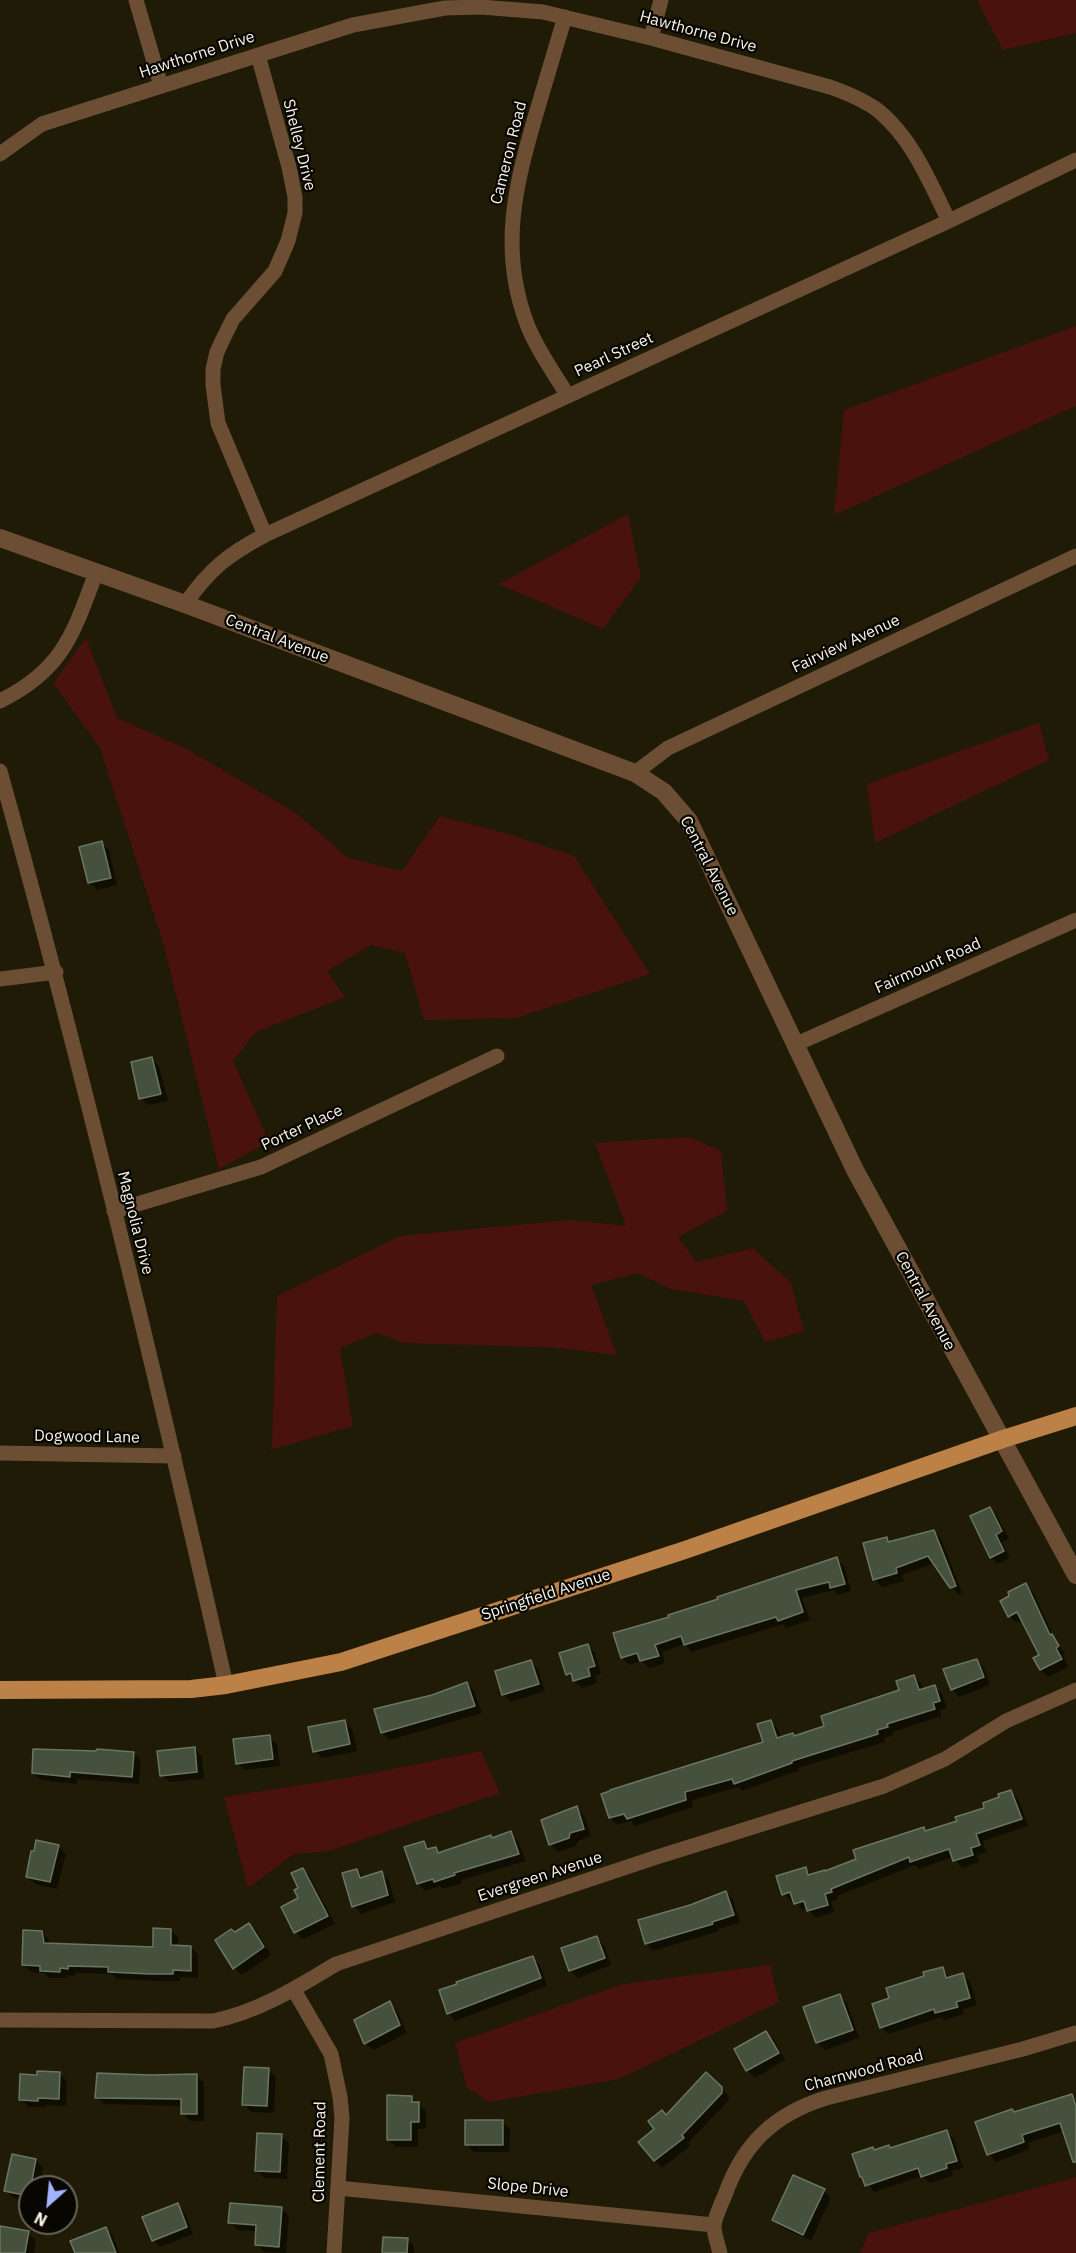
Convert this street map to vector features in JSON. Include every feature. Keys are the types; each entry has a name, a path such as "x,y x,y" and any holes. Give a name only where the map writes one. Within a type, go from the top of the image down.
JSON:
{"main road":[{"name":"Springfield Avenue","path":"0,1690 191,1689 226,1685 341,1662 685,1550 1003,1439 1076,1416"}],"street":[{"path":"136,0 161,86"},
{"path":"651,38 662,0"},
{"name":"Hawthorne Drive","path":"0,154 42,124 352,25 445,9 516,9 565,17 651,38 856,96 879,111 909,143 949,221"},
{"name":"Cameron Road","path":"565,17 516,187 511,244 515,283 527,325 537,346 568,396"},
{"name":"Shelley Drive","path":"258,55 289,167 295,197 295,213 288,241 275,271 266,284 238,312 224,337 213,369 213,385 218,423 265,535"},
{"name":"Pearl Street","path":"184,604 219,563 235,551 265,535 949,221 1076,160"},
{"name":"Central Avenue","path":"0,538 184,604 635,773 664,792 689,821 794,1045 861,1181 945,1339 1003,1439 1076,1575"},
{"name":"Fairview Avenue","path":"635,773 668,748 1076,556"},
{"path":"0,701 36,680 51,667 64,650 77,625 96,573"},
{"name":"Magnolia Drive","path":"0,771 56,972 174,1456 226,1685"},
{"name":"Fairmount Road","path":"794,1045 1076,920"},
{"path":"0,979 56,972"},
{"name":"Porter Place","path":"114,1211 261,1167 497,1056"},
{"name":"Dogwood Lane","path":"0,1453 174,1456"},
{"name":"Evergreen Avenue","path":"0,2020 213,2021 236,2017 294,1990 336,1964 904,1778 945,1759 1006,1721 1076,1690"},
{"name":"Clement Road","path":"294,1990 331,2054 336,2075 342,2118 334,2253"},
{"name":"Charnwood Road","path":"714,2225 738,2163 753,2142 784,2116 807,2104 826,2098 1023,2049 1076,2033"},
{"name":"Slope Drive","path":"338,2188 714,2225"},
{"path":"714,2225 720,2253"}],"shaded area":[{"path":"977,0 1076,0 1076,33 1003,50"},
{"path":"1076,326 1076,406 834,515 844,410"},
{"path":"628,514 641,577 603,629 499,584"},
{"path":"86,638 117,718 187,749 296,813 347,857 402,871 440,816 505,833 574,856 650,974 516,1018 424,1020 405,953 371,945 327,971 345,997 256,1032 233,1061 269,1142 219,1169 164,946 100,748 53,683"},
{"path":"1039,723 1049,760 875,843 867,784"},
{"path":"689,1137 721,1151 727,1211 678,1237 696,1262 753,1248 791,1283 804,1331 765,1342 744,1301 671,1289 638,1273 591,1285 617,1355 549,1347 405,1343 377,1333 340,1348 353,1426 270,1450 277,1296 400,1236 570,1220 626,1226 595,1143"},
{"path":"481,1751 500,1793 329,1851 294,1854 248,1888 224,1797 358,1776"},
{"path":"770,1965 779,2002 619,2079 490,2102 467,2088 455,2043 623,1984"},
{"path":"1076,2177 1076,2253 860,2253 869,2233"}],"building":[{"path":"102,841 111,878 88,883 79,847"},
{"path":"152,1057 161,1094 139,1099 131,1062"},
{"path":"990,1507 1002,1531 996,1535 1004,1551 990,1558 970,1516"},
{"path":"934,1530 956,1586 950,1588 928,1556 896,1568 897,1573 873,1580 863,1543 887,1537 888,1542"},
{"path":"837,1557 845,1584 830,1588 829,1582 796,1590 803,1612 778,1621 776,1617 684,1645 681,1636 655,1645 659,1656 640,1661 637,1653 621,1658 613,1633 669,1617 668,1615 718,1599 717,1597"},
{"path":"1026,1583 1050,1635 1052,1634 1059,1646 1056,1648 1062,1659 1040,1670 1033,1658 1039,1655 1017,1612 1008,1617 1000,1601 1009,1596 1008,1592"},
{"path":"588,1644 595,1666 588,1668 590,1676 573,1681 571,1673 566,1675 559,1653"},
{"path":"977,1659 984,1677 951,1690 943,1669"},
{"path":"531,1660 539,1684 502,1695 495,1671"},
{"path":"914,1675 919,1690 935,1685 940,1701 933,1703 935,1709 887,1724 888,1727 877,1730 878,1734 792,1761 792,1763 734,1784 732,1779 685,1792 686,1800 627,1819 624,1814 609,1818 601,1794 763,1742 757,1724 771,1720 777,1738 793,1733 794,1736 824,1726 821,1716 899,1690 896,1681"},
{"path":"467,1682 475,1706 381,1733 374,1709 432,1695"},
{"path":"345,1720 350,1744 313,1752 308,1727"},
{"path":"270,1735 273,1759 236,1764 233,1739"},
{"path":"195,1747 197,1772 160,1776 157,1751"},
{"path":"33,1749 96,1751 97,1749 134,1752 132,1777 70,1772 70,1777 32,1773"},
{"path":"1011,1790 1022,1819 976,1834 980,1845 971,1848 973,1855 953,1861 949,1849 910,1862 909,1857 831,1889 832,1892 825,1894 828,1905 807,1911 804,1901 794,1904 790,1892 782,1895 776,1876 806,1867 808,1875 825,1871 856,1859 853,1850 924,1827 925,1831 957,1821 955,1817 984,1808 983,1803 999,1797 998,1794"},
{"path":"577,1806 584,1829 570,1833 569,1838 549,1845 541,1820"},
{"path":"511,1831 519,1854 454,1873 455,1875 434,1882 433,1879 417,1884 404,1847 424,1841 427,1849 436,1847 438,1853 491,1835 492,1838"},
{"path":"36,1840 59,1845 50,1882 26,1877 31,1851 34,1851"},
{"path":"303,1868 328,1916 294,1933 281,1907 298,1898 294,1890 298,1888 291,1873"},
{"path":"357,1869 360,1878 382,1871 388,1895 352,1907 342,1873"},
{"path":"726,1891 734,1915 712,1922 713,1924 645,1944 638,1920 690,1905"},
{"path":"249,1923 264,1947 233,1969 215,1940 231,1929 235,1932"},
{"path":"153,1928 171,1929 171,1945 191,1946 191,1971 173,1970 173,1974 150,1974 108,1972 108,1967 68,1966 68,1969 60,1968 60,1972 40,1971 40,1966 22,1965 23,1930 42,1931 44,1943 153,1947"},
{"path":"597,1936 605,1958 569,1971 561,1948"},
{"path":"533,1956 541,1978 447,2014 439,1990"},
{"path":"943,1967 946,1978 963,1973 970,1998 956,2002 958,2007 935,2013 934,2009 880,2028 872,2004 889,1998 886,1988 924,1976 923,1972"},
{"path":"840,1994 853,2030 816,2043 803,2007"},
{"path":"390,2001 400,2025 364,2044 354,2020"},
{"path":"766,2031 779,2053 746,2071 734,2049"},
{"path":"244,2067 269,2068 267,2106 242,2105"},
{"path":"37,2071 60,2072 59,2099 19,2100 20,2074 37,2075"},
{"path":"706,2072 722,2087 722,2093 682,2135 684,2138 654,2161 638,2142 654,2129 648,2121 662,2110 666,2115"},
{"path":"97,2073 197,2074 197,2114 181,2114 181,2099 95,2098"},
{"path":"1072,2094 1076,2106 1076,2162 1073,2162 1060,2123 1022,2135 1024,2142 987,2155 975,2122 1012,2109 1014,2112"},
{"path":"387,2095 412,2096 412,2102 419,2102 419,2122 411,2122 411,2140 387,2140"},
{"path":"465,2120 503,2120 503,2145 465,2145"},
{"path":"947,2130 957,2161 946,2164 947,2168 921,2177 918,2168 865,2186 852,2154 873,2147 874,2150 889,2145 890,2148"},
{"path":"257,2133 282,2134 280,2172 255,2171"},
{"path":"12,2154 36,2159 33,2175 18,2175 18,2194 4,2191"},
{"path":"793,2175 825,2189 803,2235 772,2220"},
{"path":"178,2203 187,2227 152,2241 142,2217"},
{"path":"230,2203 282,2207 279,2247 255,2245 256,2225 228,2223"},
{"path":"0,2226 18,2229 18,2235 28,2235 25,2253 0,2253"},
{"path":"106,2227 116,2253 75,2253 70,2241"},
{"path":"383,2237 408,2238 407,2253 382,2253"}]}
